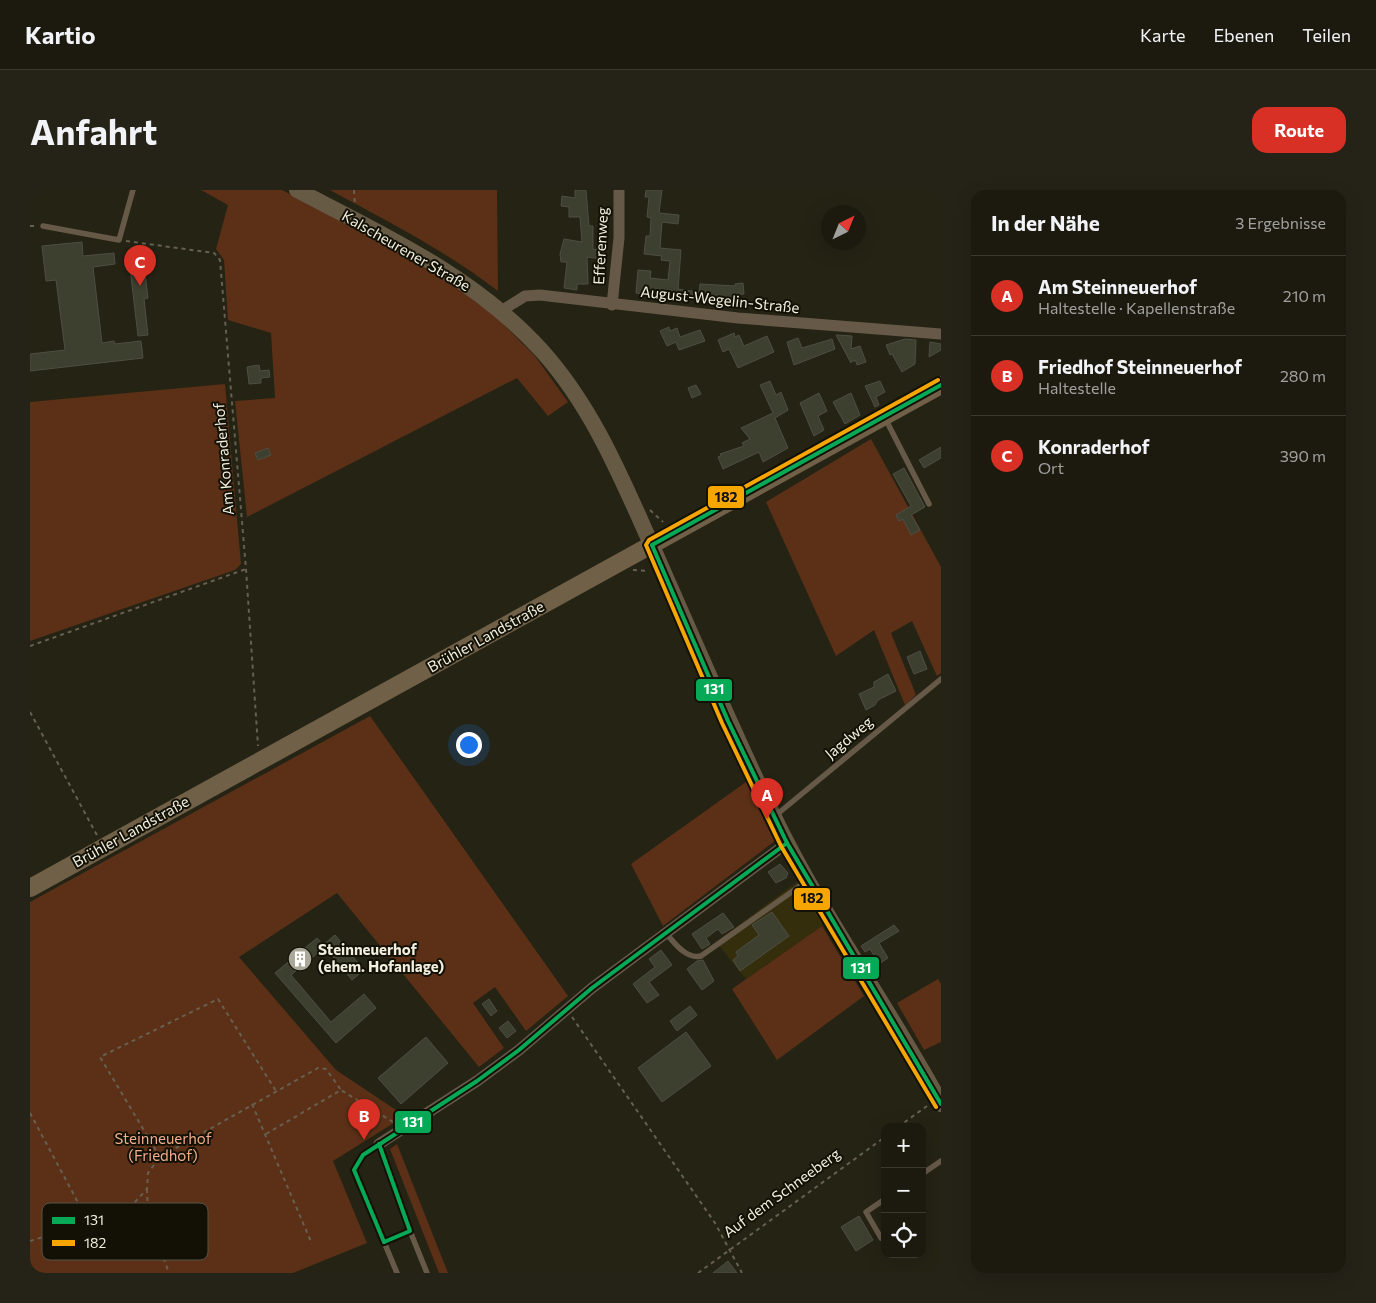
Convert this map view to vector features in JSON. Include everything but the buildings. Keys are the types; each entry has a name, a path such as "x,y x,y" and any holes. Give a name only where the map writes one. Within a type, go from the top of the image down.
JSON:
{"main road":[{"name":"Kalscheurener Straße","path":"298,190 444,270 501,311 542,352 584,405 621,473 728,720 786,843 940,1099"},
{"name":"Brühler Landstraße","path":"30,888 941,385"}],"street":[{"name":"Efferenweg","path":"612,304 619,238 619,190"},
{"name":"August-Wegelin-Straße","path":"501,311 525,296 540,294 738,318 941,334"},
{"path":"379,1144 519,1050 567,1009 786,843"}],"lane":[{"path":"43,226 119,240 133,190"},
{"path":"884,416 929,504"},
{"name":"Jagdweg","path":"774,818 941,679"},
{"path":"666,933 689,955 695,957 702,956 809,880"},
{"path":"397,1273 354,1170 363,1154 379,1144 427,1273"},
{"path":"926,1171 941,1161"},
{"path":"881,1203 866,1212 881,1238"},
{"path":"384,1242 410,1231"}],"path":[{"path":"354,190 355,210"},
{"name":"Am Konraderhof","path":"119,240 214,253 220,260 259,750 262,760"},
{"path":"30,646 246,570"},
{"path":"30,712 104,848"},
{"path":"160,1157 100,1057 218,999 276,1091"},
{"path":"567,1009 715,1223 742,1273"},
{"path":"148,1203 148,1173 160,1157 318,1068 326,1069 341,1090 404,1129"},
{"path":"266,1134 341,1090"},
{"path":"904,1123 940,1099"},
{"path":"252,1104 312,1244"},
{"path":"30,1113 78,1203"},
{"name":"Auf dem Schneeberg","path":"698,1273 881,1139"},
{"path":"133,1203 147,1189"},
{"path":"30,1242 42,1238"},
{"path":"164,1260 169,1273"}],"shaded area":[{"path":"798,881 823,921 822,926 746,979 716,942"}],"green space":[{"path":"201,190 282,190 381,242 445,279 494,315 535,356 568,402 548,416 517,378 247,517 235,401 275,398 271,333 228,320 224,260 216,249 228,205"},
{"path":"330,190 497,190 498,291 437,250"},
{"path":"225,384 241,564 235,570 30,641 30,402"},
{"path":"871,439 941,567 941,673 937,676 912,621 891,633 916,695 905,705 874,630 836,656 766,502"},
{"name":"Steinneuerhof (Friedhof)","path":"370,716 568,996 526,1031 495,987 473,1003 504,1048 479,1067 337,893 239,957 336,1070 405,1116 333,1161 367,1243 293,1273 30,1273 30,902"},
{"path":"746,782 776,840 663,926 631,864"},
{"path":"822,926 864,996 777,1060 732,989"},
{"path":"938,979 941,984 941,1042 924,1050 897,1003"},
{"path":"397,1144 448,1273 439,1273 390,1149"}],"transit line":[{"name":"182","path":"936,1107 781,846 722,723 646,545 649,540 938,380"},
{"name":"131","path":"652,545 941,385"},
{"name":"131","path":"652,545 728,721 787,843 941,1104"},
{"name":"131","path":"384,1242 354,1170 363,1155 477,1081 519,1050 592,988 787,843"},
{"name":"131","path":"379,1144 410,1231 384,1242"}],"place":[{"name":"Konraderhof","path":"140,286"},
{"name":"Am Steinneuerhof","path":"767,819"},
{"name":"Steinneuerhof (ehem. Hofanlage)","path":"300,959"},
{"name":"Friedhof Steinneuerhof","path":"364,1140"}]}
